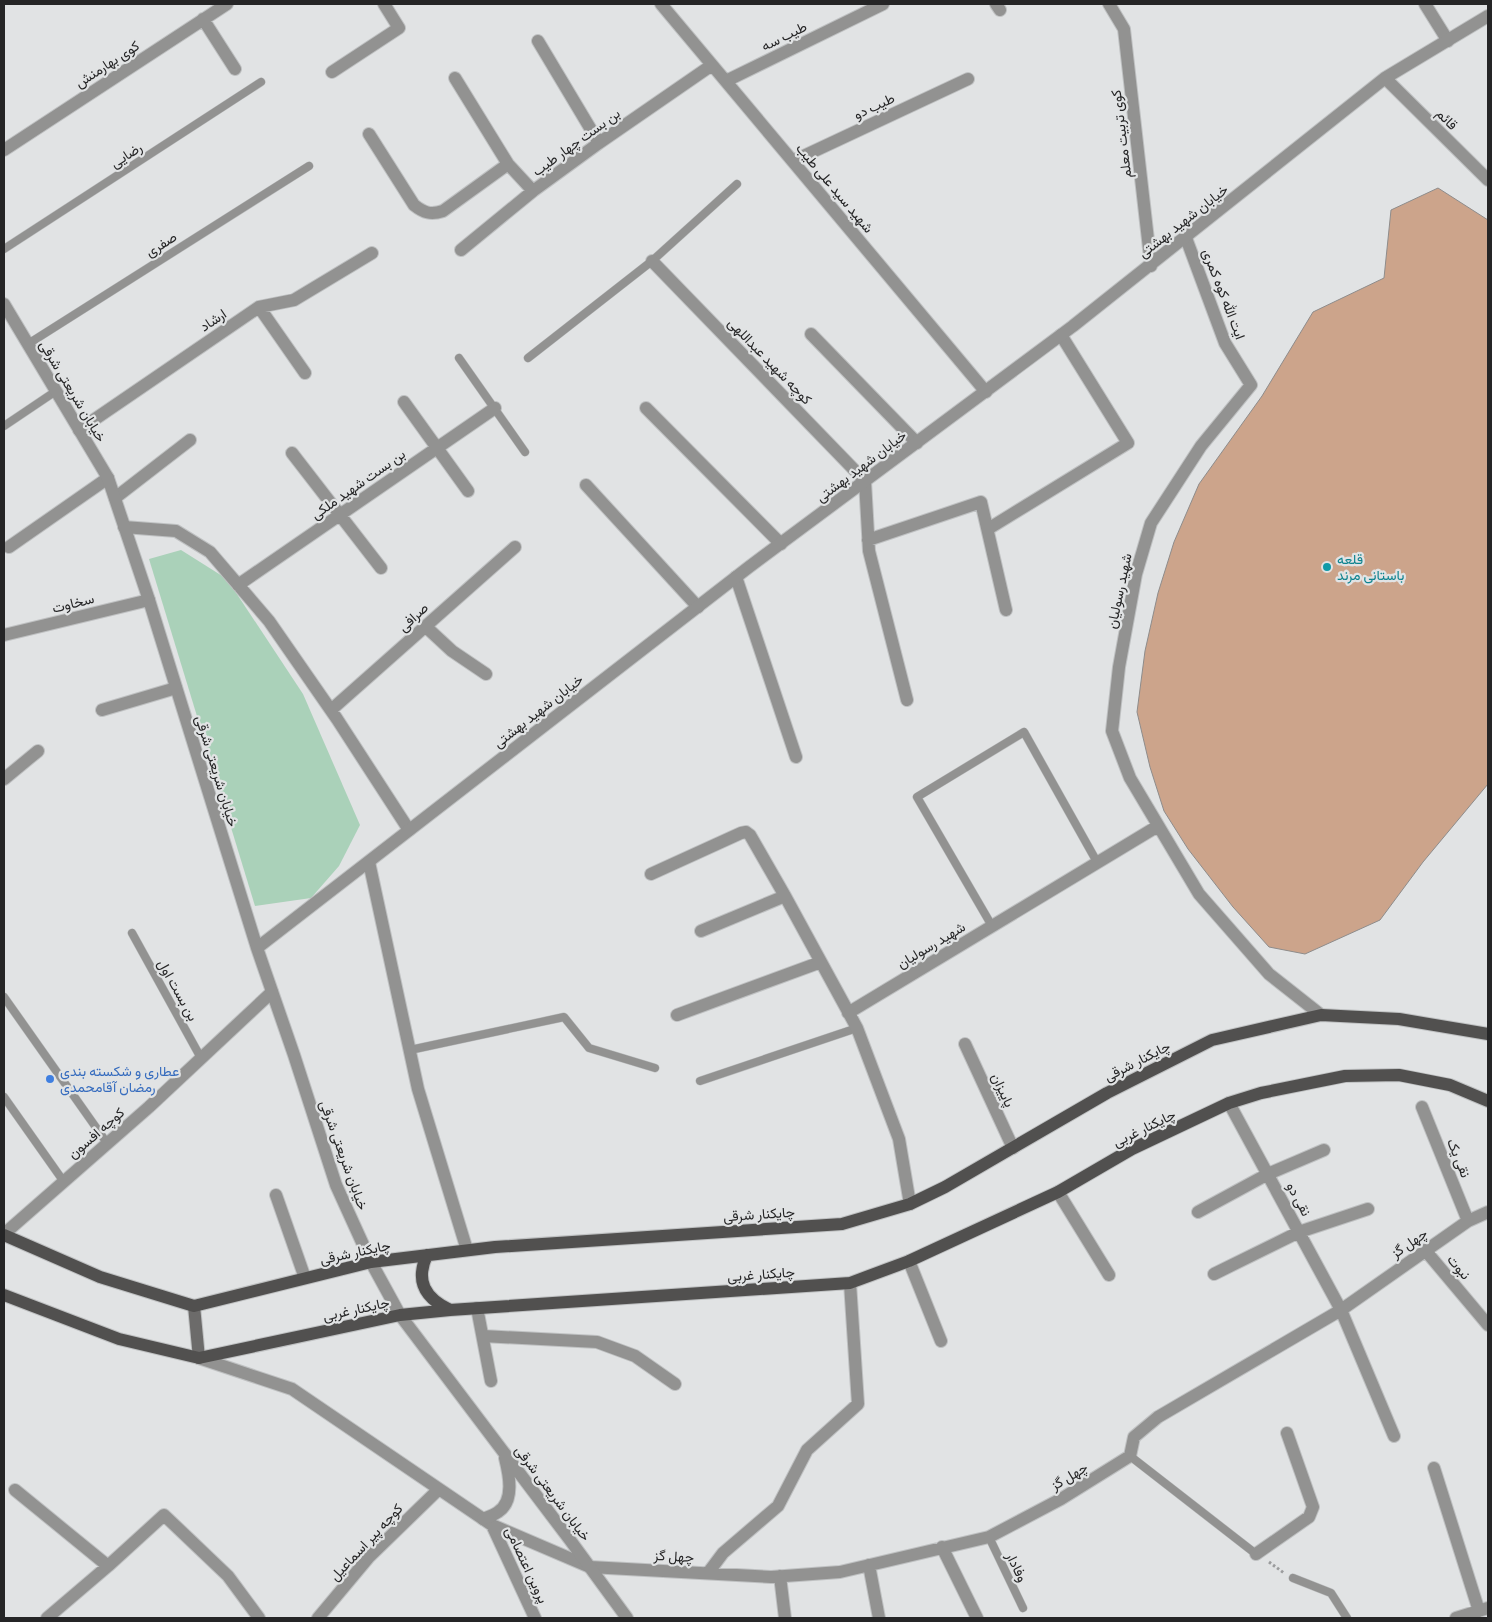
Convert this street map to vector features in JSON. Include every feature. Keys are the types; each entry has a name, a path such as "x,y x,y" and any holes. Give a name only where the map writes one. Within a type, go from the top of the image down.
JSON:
{"main road":[{"name":"چایکنار شرقی","path":"194,1306 371,1262 467,1250 842,1224 910,1204 945,1187 1107,1093 1212,1040 1321,1015 1399,1019 1488,1034"},
{"name":"چایکنار غربی","path":"4,1296 119,1340 199,1358 400,1315 850,1283 909,1261 1058,1192 1132,1149 1229,1103 1261,1093 1345,1076 1399,1075 1450,1085 1488,1101"},
{"path":"4,1234 100,1277 194,1306 199,1358"},
{"path":"427,1255 422,1266 422,1280 426,1292 433,1300 450,1310"}],"street":[{"name":"کوی بهارمنش","path":"4,150 227,4"},
{"path":"332,72 399,28 384,4"},
{"name":"شهید سید علی طیب","path":"661,4 986,392"},
{"name":"طیب سه","path":"726,81 883,4"},
{"name":"کوی تربیت معلم","path":"1109,4 1124,29 1151,266"},
{"path":"1425,4 1448,41"},
{"name":"خیابان شهید بهشتی","path":"257,948 736,577 986,392 1151,266 1385,78 1488,16"},
{"path":"203,20 235,69"},
{"path":"538,41 600,143"},
{"name":"بن بست چهار طیب","path":"461,250 533,191 712,65"},
{"path":"455,78 508,164 533,191"},
{"name":"قائم","path":"1385,78 1488,180"},
{"name":"طیب دو","path":"793,161 968,79"},
{"path":"369,134 414,205 425,213 435,214 443,211 508,164"},
{"name":"ایت الله کوه کمری","path":"1186,238 1225,343 1252,386"},
{"name":"ارشاد","path":"79,430 259,307 294,300 372,252"},
{"name":"کوچه شهید عبداللهی","path":"652,261 866,481"},
{"name":"خیابان شریعتی شرقی","path":"4,304 108,478 149,600 257,948 336,1185 371,1262 400,1315 627,1618"},
{"path":"259,307 305,373"},
{"path":"811,334 917,443"},
{"path":"988,529 1128,443 1061,335"},
{"name":"شهید رسولیان","path":"1252,386 1202,446 1151,523 1136,574 1119,667 1112,731 1130,778 1198,894 1269,974 1321,1015"},
{"path":"404,402 468,491"},
{"name":"بن بست شهید ملکی","path":"238,585 495,408"},
{"path":"646,408 781,544"},
{"path":"114,498 190,440"},
{"path":"292,453 381,568"},
{"path":"9,547 108,478"},
{"path":"866,481 869,552 907,700"},
{"path":"586,485 698,607"},
{"path":"868,540 981,502 1006,610"},
{"path":"124,527 176,531 210,552 268,621 331,710 409,830"},
{"name":"صرافی","path":"331,710 515,547"},
{"path":"736,577 796,757"},
{"name":"سخاوت","path":"4,635 149,600"},
{"path":"425,626 452,651 486,674"},
{"path":"102,710 176,688"},
{"path":"4,779 38,751"},
{"name":"شهید رسولیان","path":"848,1013 1158,826"},
{"path":"652,874 746,832 750,835 856,1028 899,1139 910,1204"},
{"path":"368,862 418,1089 467,1250"},
{"path":"701,932 785,896"},
{"path":"677,1015 820,962"},
{"name":"كوچه افسون","path":"4,1234 108,1143 272,992"},
{"name":"پاییزان","path":"965,1044 1013,1148"},
{"name":"نقی دو","path":"1229,1103 1341,1310 1394,1436"},
{"name":"نقی یک","path":"1422,1107 1468,1221"},
{"path":"1198,1212 1268,1174 1324,1150"},
{"path":"1058,1192 1109,1275"},
{"path":"276,1195 305,1278"},
{"path":"1214,1274 1299,1232 1368,1209"},
{"name":"چهل گز","path":"590,1567 780,1576 840,1572 989,1537 1061,1499 1130,1456 1134,1437 1158,1417 1341,1310 1468,1221 1488,1212"},
{"name":"نبوت","path":"1426,1250 1488,1325"},
{"path":"909,1261 941,1341"},
{"path":"708,1573 723,1552 778,1506 807,1450 858,1404 850,1283"},
{"path":"478,1308 491,1381"},
{"path":"483,1336 596,1342 635,1356 675,1384"},
{"path":"199,1358 292,1389 487,1522 590,1567"},
{"path":"1256,1554 1309,1517 1313,1511 1287,1433"},
{"path":"487,1522 505,1505 509,1493 509,1476 503,1451"},
{"path":"1434,1468 1484,1609 1456,1618"},
{"name":"کوچه پیر اسماعیل","path":"318,1618 369,1557 439,1489"},
{"path":"15,1490 108,1566"},
{"path":"47,1618 164,1515 228,1576 259,1618"},
{"name":"پروین اعتصامی","path":"487,1522 535,1618"},
{"path":"942,1548 977,1618"},
{"path":"870,1564 879,1618"},
{"path":"780,1576 785,1618"}],"lane":[{"name":"رضایی","path":"4,249 261,82"},
{"name":"صفری","path":"28,344 309,166"},
{"path":"528,358 652,261 737,184"},
{"path":"459,358 525,452"},
{"path":"4,426 56,391"},
{"path":"992,926 917,797 1024,732 1097,862"},
{"name":"بن بست اول","path":"132,933 201,1058"},
{"path":"4,997 108,1143"},
{"path":"410,1050 564,1017 589,1048 655,1068"},
{"path":"700,1081 856,1028"},
{"path":"4,1097 64,1182"},
{"path":"1130,1456 1256,1554"},
{"name":"وفادار","path":"989,1537 1023,1608"},
{"path":"1293,1578 1331,1593 1347,1618"}],"path":[{"path":"1256,1554 1293,1578"}],"green space":[{"path":"181,550 227,579 303,694 360,825 339,866 311,898 255,906 149,559"}],"building":[{"name":"قلعه باستانی مرند","path":"1438,188 1488,220 1488,784 1423,862 1380,920 1305,954 1269,947 1233,907 1188,849 1164,811 1150,767 1137,712 1145,651 1158,593 1174,542 1199,484 1262,396 1313,312 1384,278 1391,210"}],"place":[{"name":"قلعه باستانی مرند","path":"1327,567"},
{"name":"عطاری و شکسته بندی رمضان آقامحمدی","path":"50,1079"}]}
